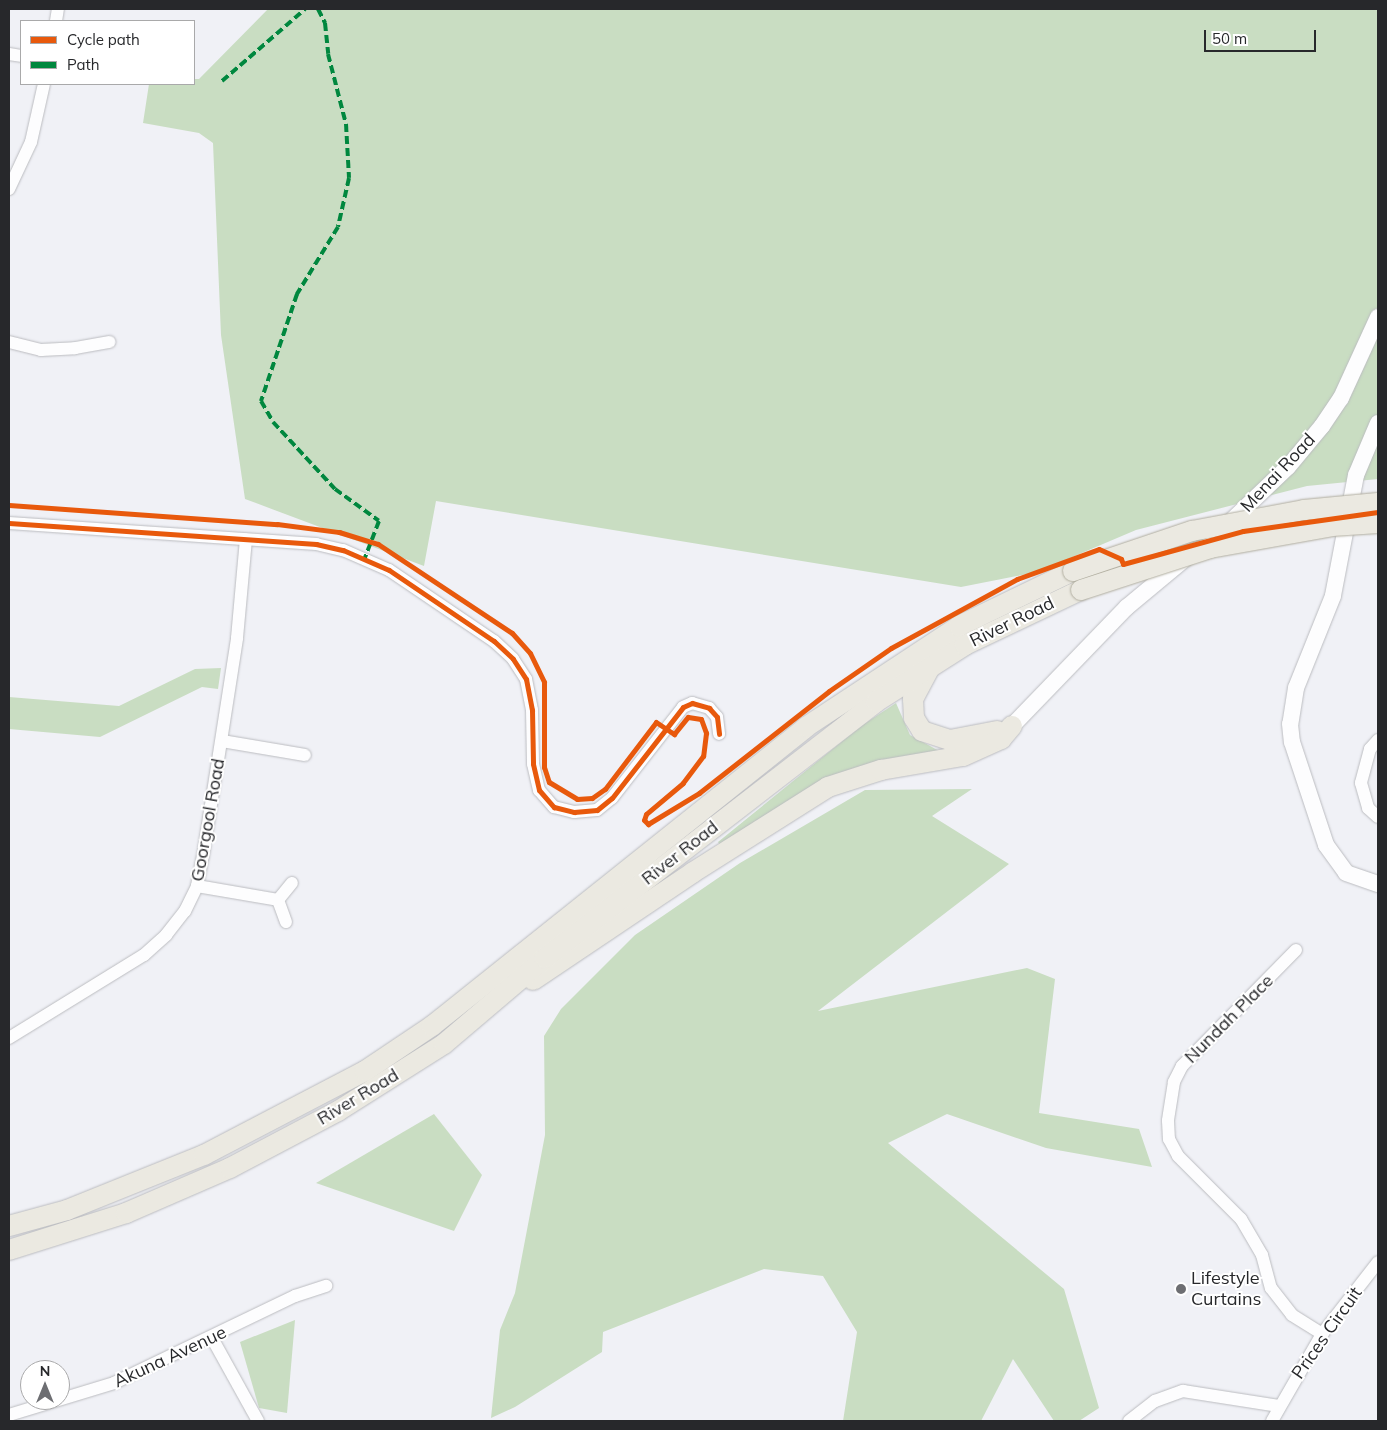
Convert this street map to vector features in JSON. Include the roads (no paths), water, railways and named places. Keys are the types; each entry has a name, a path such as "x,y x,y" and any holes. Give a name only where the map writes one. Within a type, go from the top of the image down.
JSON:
{"main road":[{"name":"River Road","path":"9,1226 84,1203 204,1156 365,1072 432,1026 806,727 959,626 1074,570 1192,531 1304,510 1378,503"},
{"name":"River Road","path":"9,1250 126,1213 274,1146 338,1111 444,1044 502,998 545,958 876,702 935,662 1013,620 1080,590 1210,548 1332,526 1378,523"},
{"path":"935,662 913,699 914,718 922,730 950,740 977,737 1012,726"},
{"path":"502,998 559,965 692,873 828,787 881,770 963,756 1001,739 1012,726"}],"street":[{"path":"9,189 31,142 44,85"},
{"name":"Menai Road","path":"1012,726 1127,607 1250,505 1288,467 1341,398 1378,317"},
{"path":"9,342 41,350 75,348 110,342"},
{"path":"1378,423 1356,475 1333,596 1296,688 1290,724 1292,742 1329,851 1346,873 1378,884"},
{"path":"9,523 330,546 365,558 407,581 494,641 513,660 526,679 532,710 534,764 539,790 554,807 574,812 597,810 612,798 683,707 692,703 709,708 717,717 719,734"},
{"name":"Goorgool Road","path":"9,1038 144,955 166,935 185,912 197,886 222,741 237,638 246,539"},
{"path":"1378,740 1370,749 1361,783 1368,808 1378,817"},
{"path":"222,741 305,755"},
{"path":"278,900 292,882"},
{"path":"197,886 278,900"},
{"path":"278,900 286,922"},
{"name":"Nundah Place","path":"1296,950 1182,1066 1174,1082 1168,1121 1169,1139 1178,1156 1241,1219 1262,1255 1271,1288 1292,1315 1322,1334"},
{"name":"Prices Circuit","path":"1272,1421 1322,1334 1378,1262"},
{"name":"Akuna Avenue","path":"9,1415 114,1383 212,1338 295,1296 326,1286"},
{"path":"212,1338 258,1421"},
{"path":"1129,1421 1155,1401 1184,1391 1279,1406"}],"place":[{"name":"Lifestyle Curtains","path":"1181,1289"}]}
